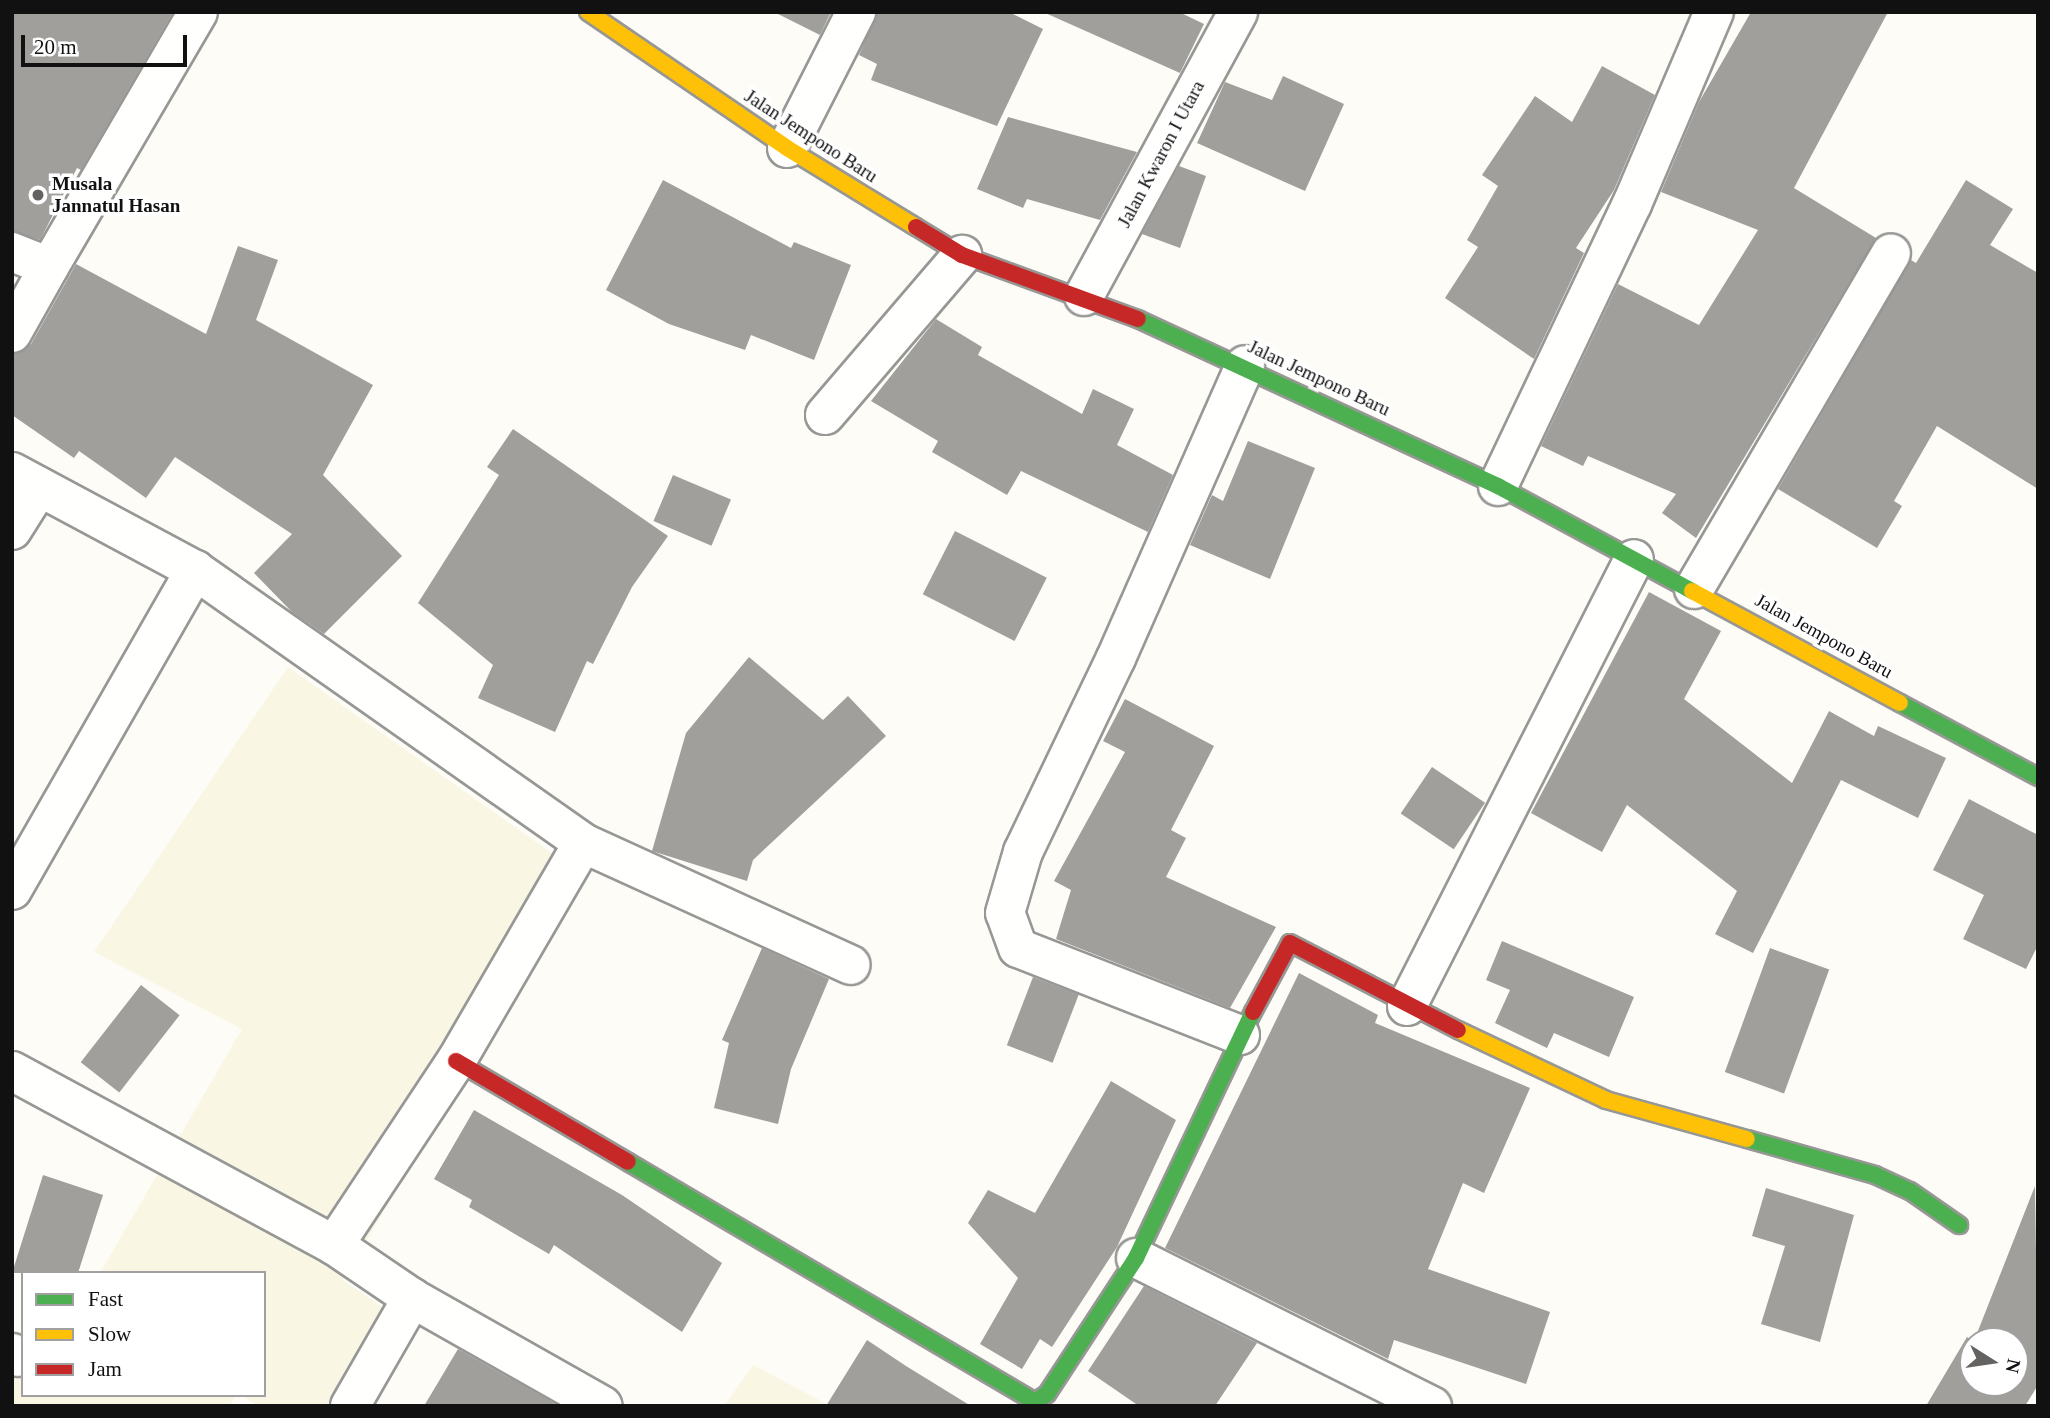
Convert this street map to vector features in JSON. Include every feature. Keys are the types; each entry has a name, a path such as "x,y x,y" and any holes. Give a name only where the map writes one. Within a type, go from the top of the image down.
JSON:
{"street":[{"path":"12,333 198,12"},
{"name":"Jalan Jempono Baru","path":"588,12 787,148 962,255 1084,296 1245,365 1498,486 1694,589 2038,777"},
{"path":"787,148 856,12"},
{"name":"Jalan Kwaron I Utara","path":"1084,296 1238,12"},
{"path":"1498,486 1632,204 1714,12"},
{"path":"12,252 49,267"},
{"path":"1694,589 1891,253"},
{"path":"825,415 962,255"},
{"path":"1240,1035 1018,948 1005,913 1023,852 1116,658 1245,365"},
{"path":"12,530 26,479 195,570 583,843 851,965"},
{"path":"1407,1006 1634,559"},
{"path":"12,890 195,570"},
{"path":"334,1245 456,1061 583,843"},
{"path":"456,1061 1035,1402 1047,1394 1136,1258 1240,1035 1290,943 1407,1006 1606,1100 1875,1175 1910,1191 1959,1226"},
{"path":"12,1071 334,1245 412,1298 603,1406"},
{"path":"1136,1258 1433,1406"},
{"path":"350,1406 412,1298"}],"shaded area":[{"path":"288,667 583,875 343,1280 404,1322 351,1406 258,1406 244,1397 266,1397 266,1271 101,1271 242,1029 94,952"},
{"path":"753,1365 831,1406 724,1406"},
{"path":"12,1374 21,1377 21,1397 235,1397 230,1406 12,1406"}],"building":[{"path":"12,12 173,12 81,170 77,168 40,240 12,231"},
{"path":"774,12 831,12 820,35"},
{"path":"878,12 1009,12 1043,29 997,126 871,80 877,64 859,55"},
{"path":"1043,12 1179,12 1204,24 1180,73"},
{"path":"1751,12 1888,12 1794,188 1876,238 1696,538 1662,513 1676,494 1588,456 1583,466 1541,446 1618,284 1699,325 1758,230 1661,192 1699,102"},
{"path":"1602,66 1655,95 1614,190 1576,248 1584,253 1534,359 1445,298 1478,247 1467,240 1498,186 1482,175 1535,96 1572,122"},
{"path":"1283,76 1344,104 1305,191 1197,143 1225,82 1272,100"},
{"path":"1008,117 1137,152 1100,220 1027,199 1023,208 977,189"},
{"path":"1179,166 1206,176 1180,248 1142,234"},
{"path":"663,180 791,248 794,242 851,265 814,360 751,335 745,350 669,324 606,290"},
{"path":"1966,180 2013,209 1990,245 2038,273 2038,489 1937,426 1894,501 1902,506 1877,548 1778,489 1911,260 1916,263"},
{"path":"238,246 278,260 256,320 373,385 323,475 402,556 324,634 292,612 254,573 292,534 175,457 146,498 79,451 74,458 12,415 12,355 31,344 76,264 206,334"},
{"path":"936,319 982,347 978,355 1082,414 1093,389 1134,409 1117,445 1173,475 1148,532 1021,471 1007,495 932,452 938,441 871,401"},
{"path":"513,429 668,536 632,587 593,664 587,661 555,732 478,698 493,665 418,603 499,475 487,467"},
{"path":"1248,441 1315,468 1270,579 1190,545 1212,495 1223,501"},
{"path":"673,475 731,500 711,546 653,521"},
{"path":"955,531 1047,578 1015,641 923,594"},
{"path":"1649,592 1721,631 1684,699 1792,783 1829,711 1874,736 1878,726 1946,758 1918,818 1841,780 1753,953 1715,934 1737,891 1627,805 1602,852 1531,813"},
{"path":"749,657 823,720 848,696 886,736 753,860 747,881 652,851 686,733"},
{"path":"1125,699 1214,746 1171,830 1186,838 1166,877 1276,927 1230,1008 1056,939 1071,890 1054,881 1125,752 1103,741"},
{"path":"1432,767 1485,803 1454,849 1401,813"},
{"path":"1969,799 2038,835 2038,945 2026,969 1963,939 1984,895 1933,870"},
{"path":"1502,941 1634,997 1609,1057 1554,1033 1547,1048 1495,1023 1510,990 1486,980"},
{"path":"762,948 829,979 791,1069 778,1124 714,1108 729,1043 722,1040"},
{"path":"1770,948 1829,970 1784,1094 1725,1072"},
{"path":"1299,973 1378,1015 1375,1023 1530,1088 1484,1193 1463,1183 1428,1269 1550,1312 1526,1384 1394,1340 1388,1359 1165,1248"},
{"path":"1033,977 1079,995 1053,1063 1007,1045"},
{"path":"141,985 180,1015 119,1092 81,1062"},
{"path":"1111,1081 1176,1120 1117,1247 1052,1347 1040,1339 1022,1369 980,1344 1018,1278 968,1223 988,1190 1035,1213"},
{"path":"474,1110 622,1195 722,1263 682,1332 554,1245 549,1254 469,1207 472,1200 434,1179"},
{"path":"43,1175 103,1195 79,1271 12,1273"},
{"path":"2035,1186 2038,1385 2025,1406 1926,1406 1959,1350 1959,1397 2029,1397 2029,1327 1980,1327"},
{"path":"1766,1188 1854,1215 1820,1342 1761,1324 1785,1246 1752,1236"},
{"path":"1144,1286 1257,1343 1215,1406 1139,1406 1088,1371"},
{"path":"867,1340 906,1366 971,1406 826,1406"},
{"path":"458,1349 547,1399 558,1406 424,1406"}],"traffic: fast":[{"path":"1138,319 1498,486 1692,591"},
{"path":"1900,703 2038,777"},
{"path":"628,1162 1035,1402 1047,1394 1136,1258 1253,1012"},
{"path":"1747,1139 1875,1175 1910,1191 1959,1225"}],"traffic: slow":[{"path":"588,12 787,148 916,227"},
{"path":"1692,591 1900,703"},
{"path":"1458,1030 1606,1100 1747,1139"}],"traffic: jam":[{"path":"916,227 962,255 1138,319"},
{"path":"1253,1012 1290,943 1458,1030"},
{"path":"456,1061 628,1162"}],"place":[{"name":"Musala Jannatul Hasan","path":"38,195"}]}
